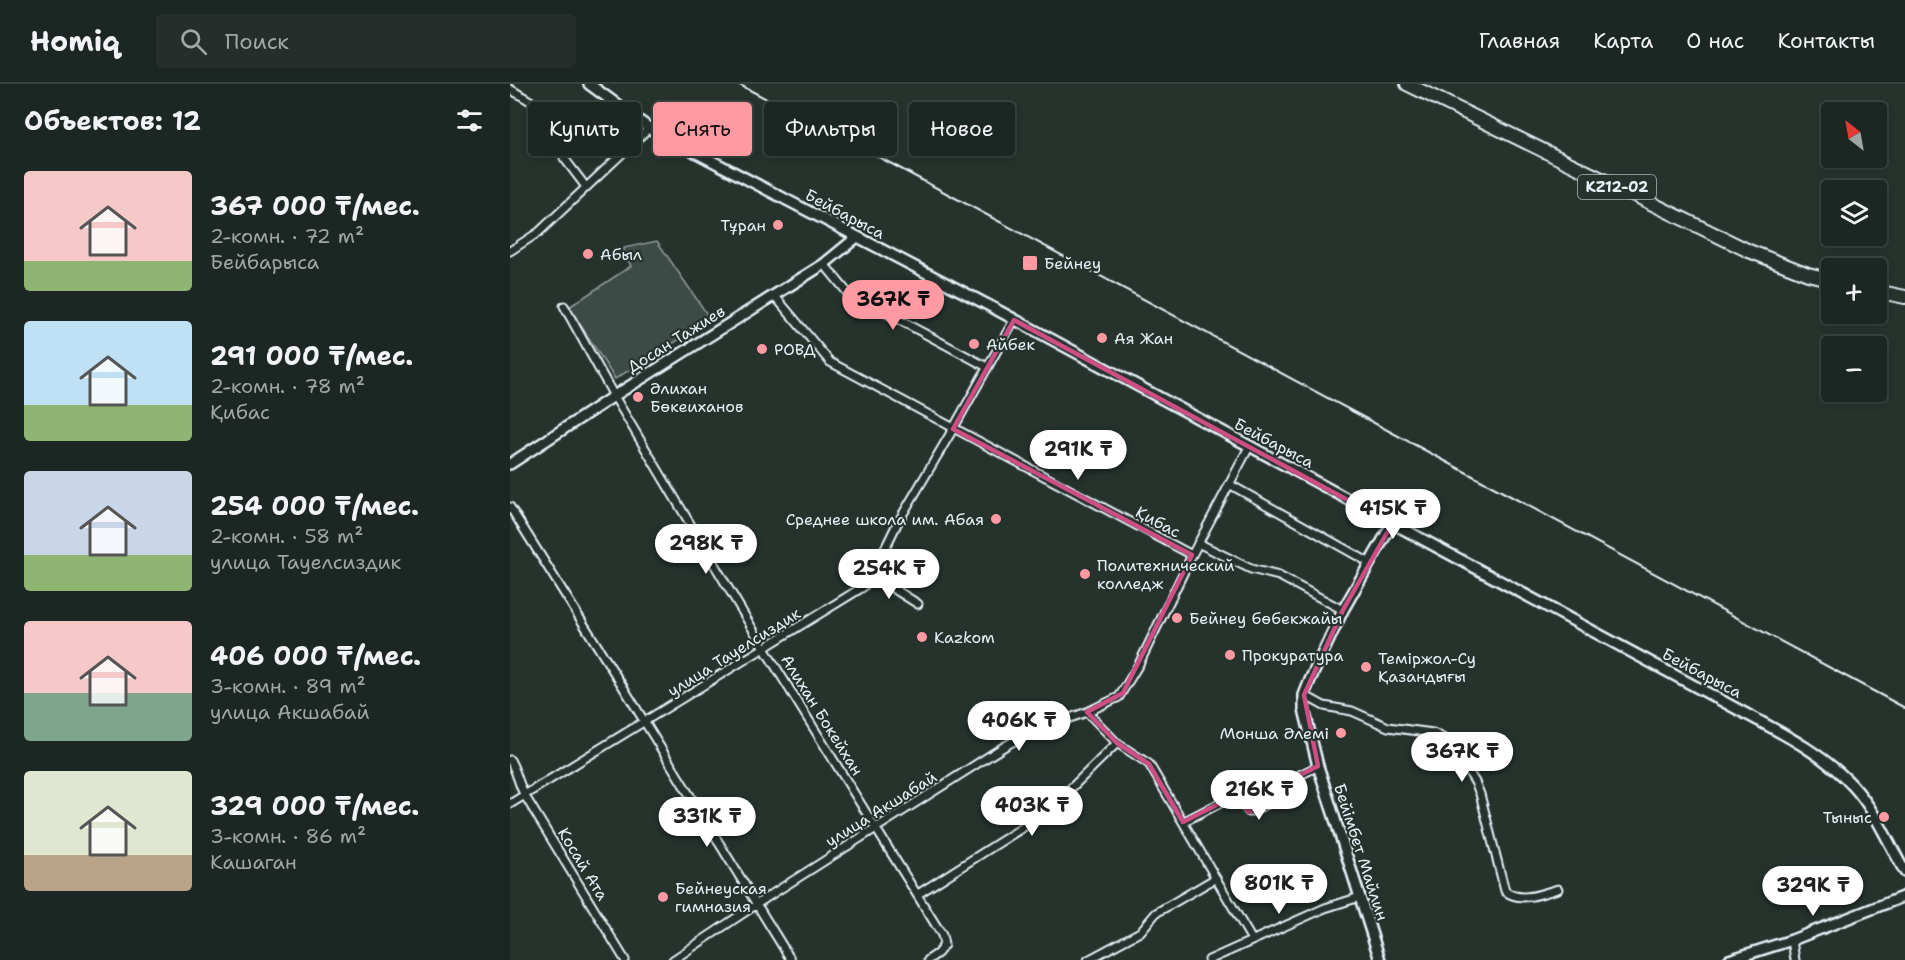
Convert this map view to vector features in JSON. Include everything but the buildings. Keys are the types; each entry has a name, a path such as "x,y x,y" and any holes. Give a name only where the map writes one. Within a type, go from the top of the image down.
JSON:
{"highway":[{"name":"KZ12-02","path":"1407,84 1749,251 1821,277"},
{"path":"1887,293 1905,297"}],"street":[{"name":"Бейбарыса","path":"589,84 649,128 1014,320 1726,703 1819,756 1841,774 1864,801 1905,872"},
{"path":"510,89 559,118 564,158 586,187"},
{"path":"510,251 539,232 649,128"},
{"name":"Досан Тажиев","path":"510,464 824,264 858,237"},
{"path":"824,264 847,292 987,368"},
{"name":"Қибас","path":"774,295 830,362 1192,555"},
{"name":"Алихан Бокейхан","path":"564,306 614,396 764,648 942,935 944,945 928,960"},
{"name":"улица Тауелсиздик","path":"510,804 852,596 863,587 872,575 897,524 1014,320"},
{"name":"улица Акшабай","path":"673,960 756,904 1005,746 1041,728 1088,712 1119,697 1139,664 1198,543 1249,447"},
{"path":"1229,484 1370,563"},
{"path":"510,507 790,960"},
{"path":"1392,524 1343,610 1304,695 1324,706 1352,711 1388,727 1433,733 1449,741 1480,794 1505,891 1516,898 1522,898 1558,890"},
{"path":"1198,543 1251,569 1279,576 1343,610"},
{"path":"872,575 918,604"},
{"name":"Бейімбет Майлин","path":"1304,695 1304,709 1318,766 1380,960"},
{"path":"1088,712 1117,743 1149,764 1252,940"},
{"path":"918,894 1047,812 1117,743"},
{"name":"Косай Ата","path":"510,760 515,771 513,780 625,960"},
{"path":"1183,822 1226,800 1240,801 1249,812 1279,799 1294,778 1318,766"},
{"path":"1088,960 1140,932 1156,913 1216,878"},
{"path":"1729,960 1792,940 1905,896"},
{"path":"1209,960 1325,908 1359,897"},
{"path":"1792,940 1795,960"}],"highlighted area":[{"path":"1014,320 1392,524 1343,610 1304,695 1318,766 1294,778 1279,799 1249,812 1240,801 1226,800 1183,822 1149,764 1117,743 1087,712 1123,693 1192,555 953,429"}],"shaded area":[{"path":"657,241 711,320 615,379 569,307 631,266 624,253 624,248"}],"railway":[{"path":"738,84 890,163 1905,708"}],"place":[{"name":"Тұран","path":"778,225"},
{"name":"Абыл","path":"588,254"},
{"name":"Бейнеу","path":"1030,263"},
{"name":"Ая Жан","path":"1102,338"},
{"name":"Айбек","path":"974,344"},
{"name":"РОВД","path":"762,349"},
{"name":"Әлихан Бөкеиханов","path":"638,397"},
{"name":"Среднее школа им. Абая","path":"996,519"},
{"name":"Политехнический колледж","path":"1085,574"},
{"name":"Бейнеу бөбекжайы","path":"1177,618"},
{"name":"Kazkom","path":"922,637"},
{"name":"Прокуратура","path":"1230,655"},
{"name":"Теміржол-Су Қазандығы","path":"1366,667"},
{"name":"Монша Әлемі","path":"1341,733"},
{"name":"Тыныс","path":"1884,817"},
{"name":"Бейнеуская гимназия","path":"663,897"}]}
